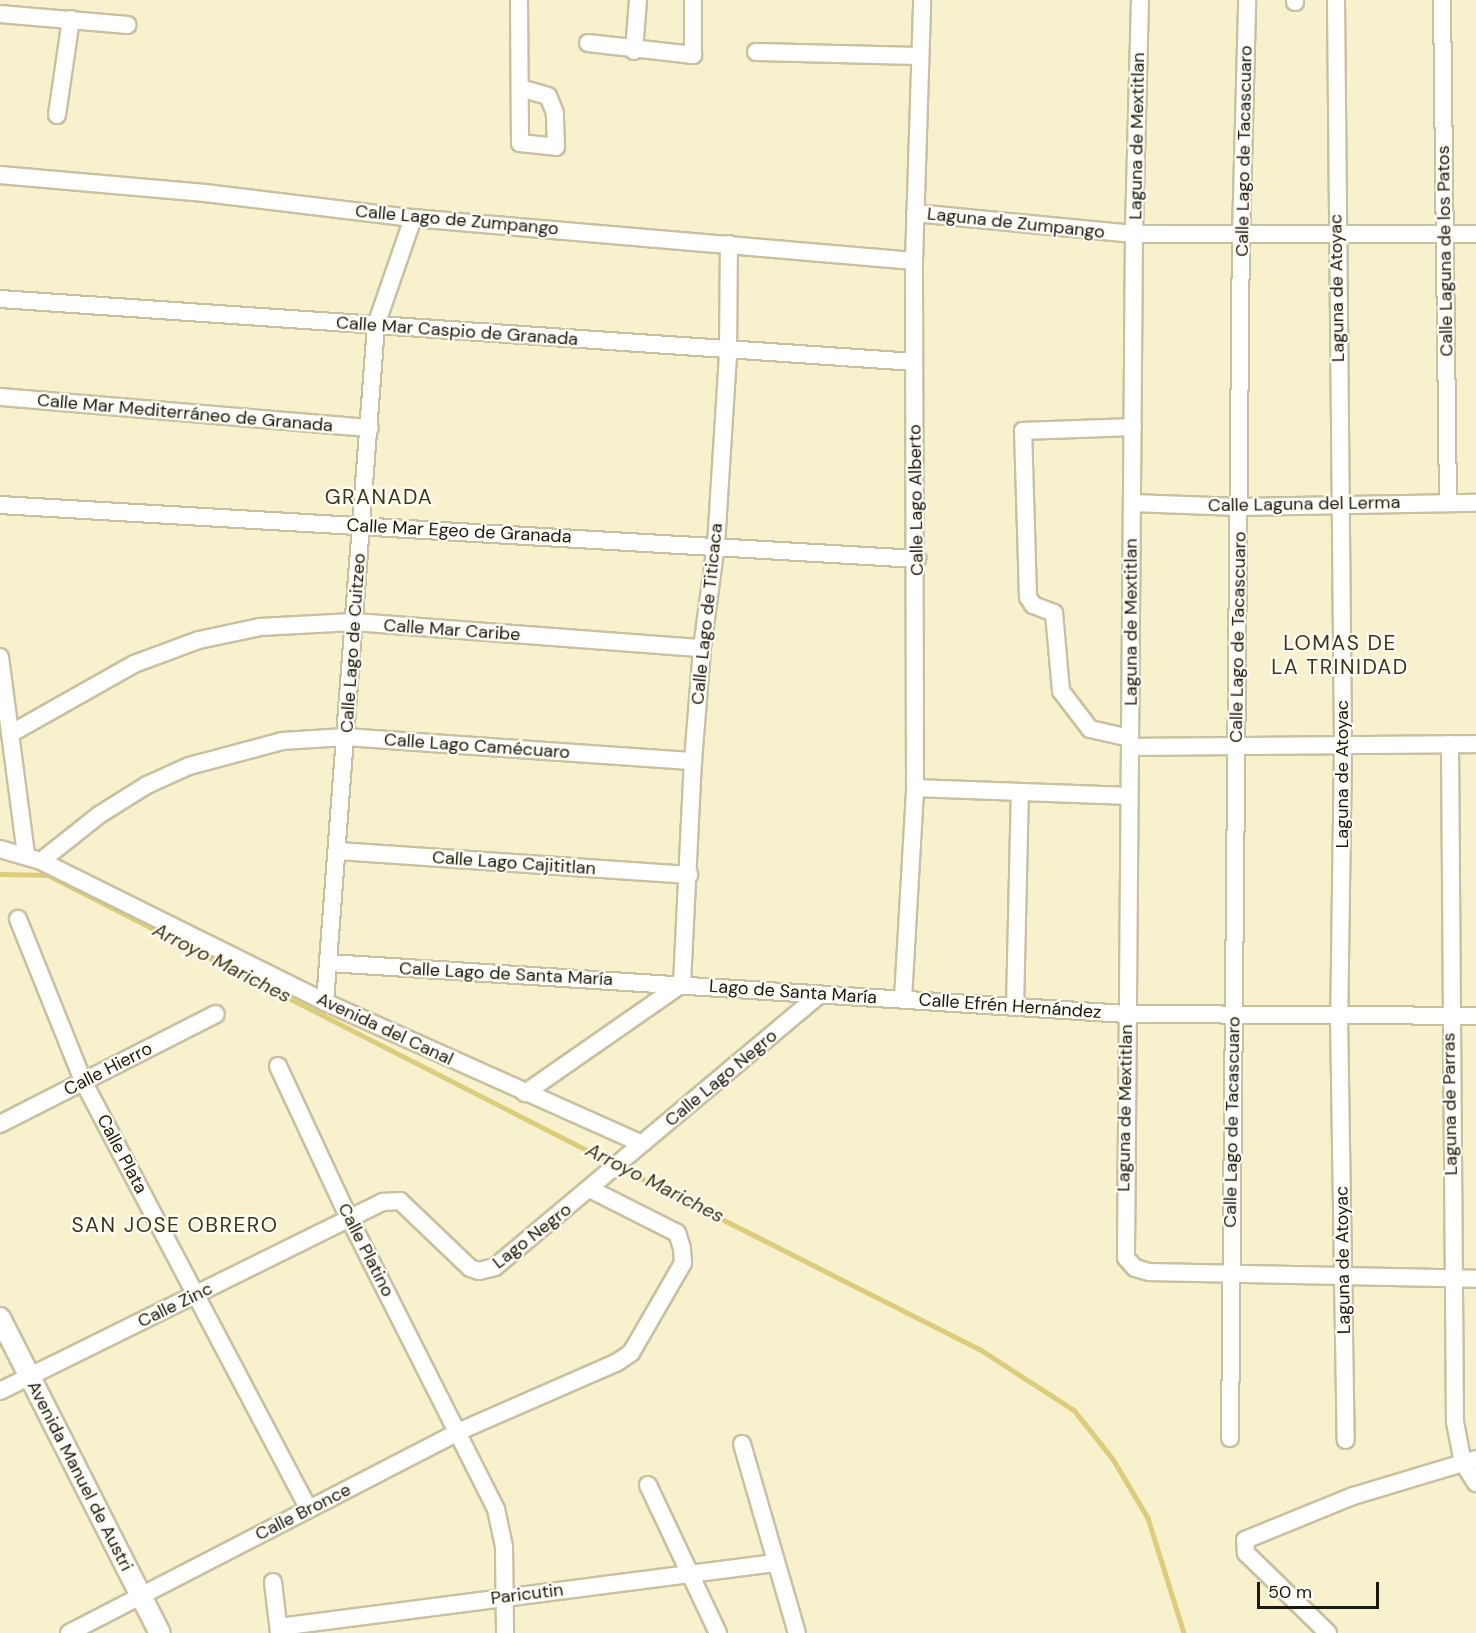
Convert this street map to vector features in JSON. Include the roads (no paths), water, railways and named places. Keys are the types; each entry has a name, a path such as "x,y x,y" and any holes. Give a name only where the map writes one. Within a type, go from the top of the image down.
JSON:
{"main road":[{"name":"Avenida Manuel de Austri","path":"0,1318 160,1633"}],"street":[{"path":"519,0 520,88"},
{"path":"634,51 638,0"},
{"path":"588,43 634,51 693,55 693,0"},
{"name":"Calle Lago Alberto","path":"903,999 915,788 917,559 914,261 922,0"},
{"name":"Laguna de Mextitlan","path":"1140,0 1134,234 1124,1244 1126,1258 1135,1268 1230,1273"},
{"name":"Calle Lago de Tacascuaro","path":"1230,1437 1241,237 1247,0"},
{"name":"Laguna de Atoyac","path":"1336,0 1336,235 1343,746 1339,1016 1346,1440"},
{"name":"Calle Laguna de los Patos","path":"1442,0 1448,502"},
{"path":"0,15 128,25"},
{"path":"57,116 70,19"},
{"path":"756,51 919,56"},
{"name":"Calle Lago de Zumpango","path":"0,175 206,193 413,218 914,261"},
{"name":"Laguna de Zumpango","path":"915,213 1134,234 1241,237 1476,234"},
{"name":"Calle Lago de Cuitzeo","path":"325,1002 339,851 376,325 413,218"},
{"name":"Calle Lago de Titicaca","path":"682,984 693,761 702,648 716,545 728,352 729,244"},
{"name":"Calle Mar Caspio de Granada","path":"0,298 728,352 914,362"},
{"name":"Calle Mar Mediterráneo de Granada","path":"0,397 370,428"},
{"path":"1133,427 1023,431 1028,597 1033,605 1054,613 1060,691 1090,729 1130,743 1237,746 1476,744"},
{"name":"Calle Laguna del Lerma","path":"1132,503 1239,507 1476,503"},
{"name":"Calle Mar Egeo de Granada","path":"0,505 716,545 917,559"},
{"name":"Calle Mar Caribe","path":"10,734 134,664 199,640 260,627 354,622 702,648"},
{"path":"0,657 10,734 34,858"},
{"name":"Calle Lago Camécuaro","path":"34,858 99,815 189,765 282,741 346,737 693,761"},
{"name":"Laguna de Parras","path":"1450,744 1449,1016 1455,1422 1470,1461"},
{"path":"915,788 1129,796"},
{"path":"1015,1007 1020,793"},
{"name":"Avenida del Canal","path":"0,849 34,858 325,1002 642,1144"},
{"name":"Calle Lago Cajititlan","path":"339,851 689,875"},
{"name":"Calle Plata","path":"18,919 83,1081 309,1509"},
{"name":"Calle Lago de Santa María","path":"329,963 682,984"},
{"path":"525,1093 682,984"},
{"name":"Lago de Santa María","path":"682,984 903,999"},
{"name":"Calle Lago Negro","path":"624,1160 819,995"},
{"name":"Calle Efrén Hernández","path":"903,999 1126,1014 1233,1017 1476,1016"},
{"name":"Calle Hierro","path":"0,1124 216,1014"},
{"name":"Calle Platino","path":"278,1066 349,1218 460,1431 502,1528 505,1633"},
{"name":"Lago Negro","path":"349,1218 383,1202 400,1201 470,1268 488,1271 624,1160"},
{"name":"Calle Bronce","path":"69,1633 139,1594 460,1431 616,1364 631,1353 682,1263 676,1233 590,1189"},
{"name":"Calle Zinc","path":"0,1391 349,1218"},
{"path":"1230,1273 1476,1279"},
{"path":"742,1444 797,1633"},
{"path":"1328,1633 1254,1562 1244,1546 1245,1540 1261,1531 1353,1496 1470,1461 1476,1483"},
{"path":"648,1485 718,1633"},
{"name":"Paricutin","path":"279,1630 505,1597 775,1563"},
{"path":"273,1582 279,1630"}],"waterway":[{"name":"Arroyo Mariches","path":"0,874 48,875 612,1163"},
{"name":"Arroyo Mariches","path":"619,1167 978,1348 1074,1410 1113,1459 1148,1518 1184,1633"}],"district":[{"name":"GRANADA","path":"379,497"},
{"name":"LOMAS DE LA TRINIDAD","path":"1340,655"},
{"name":"SAN JOSE OBRERO","path":"175,1225"}]}
